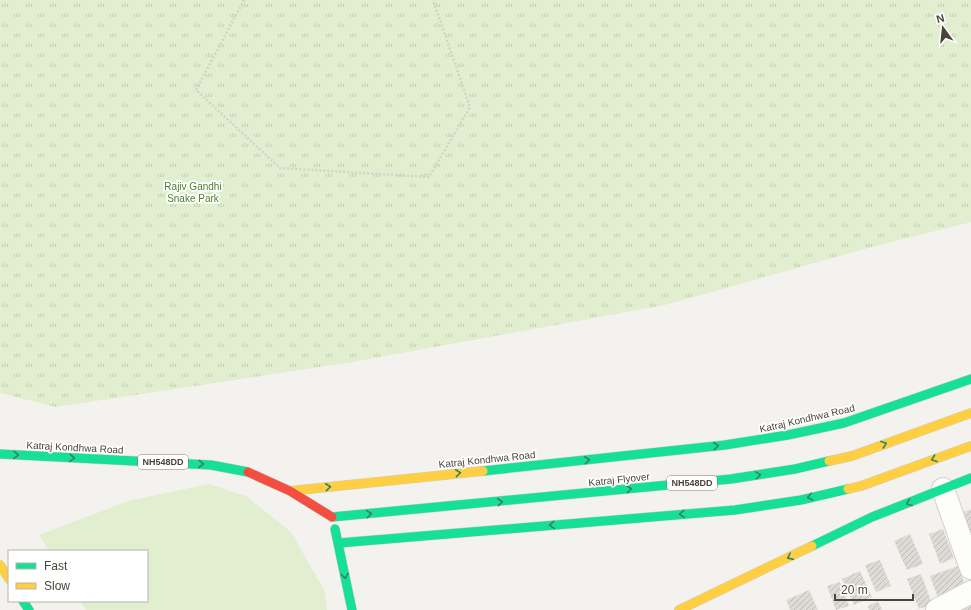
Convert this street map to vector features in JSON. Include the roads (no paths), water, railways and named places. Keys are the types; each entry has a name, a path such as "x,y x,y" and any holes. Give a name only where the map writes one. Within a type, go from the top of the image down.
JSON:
{"main road":[{"name":"Katraj Kondhwa Road","path":"0,454 211,465 249,472 290,491 725,445 788,436 844,423 971,378"},
{"name":"Katraj Flyover","path":"332,518 731,479 795,469 852,456 971,413"},
{"path":"339,543 735,510 800,500 861,486 971,446"},
{"path":"679,610 872,517 971,478"},
{"name":"NH548DD","path":"290,491 332,518"},
{"path":"332,518 339,543 352,610"},
{"path":"0,565 8,577"}],"street":[{"path":"943,489 971,568"},
{"path":"937,610 971,592"}],"park label":[{"name":"Rajiv Gandhi Snake Park","path":"193,192"}]}
